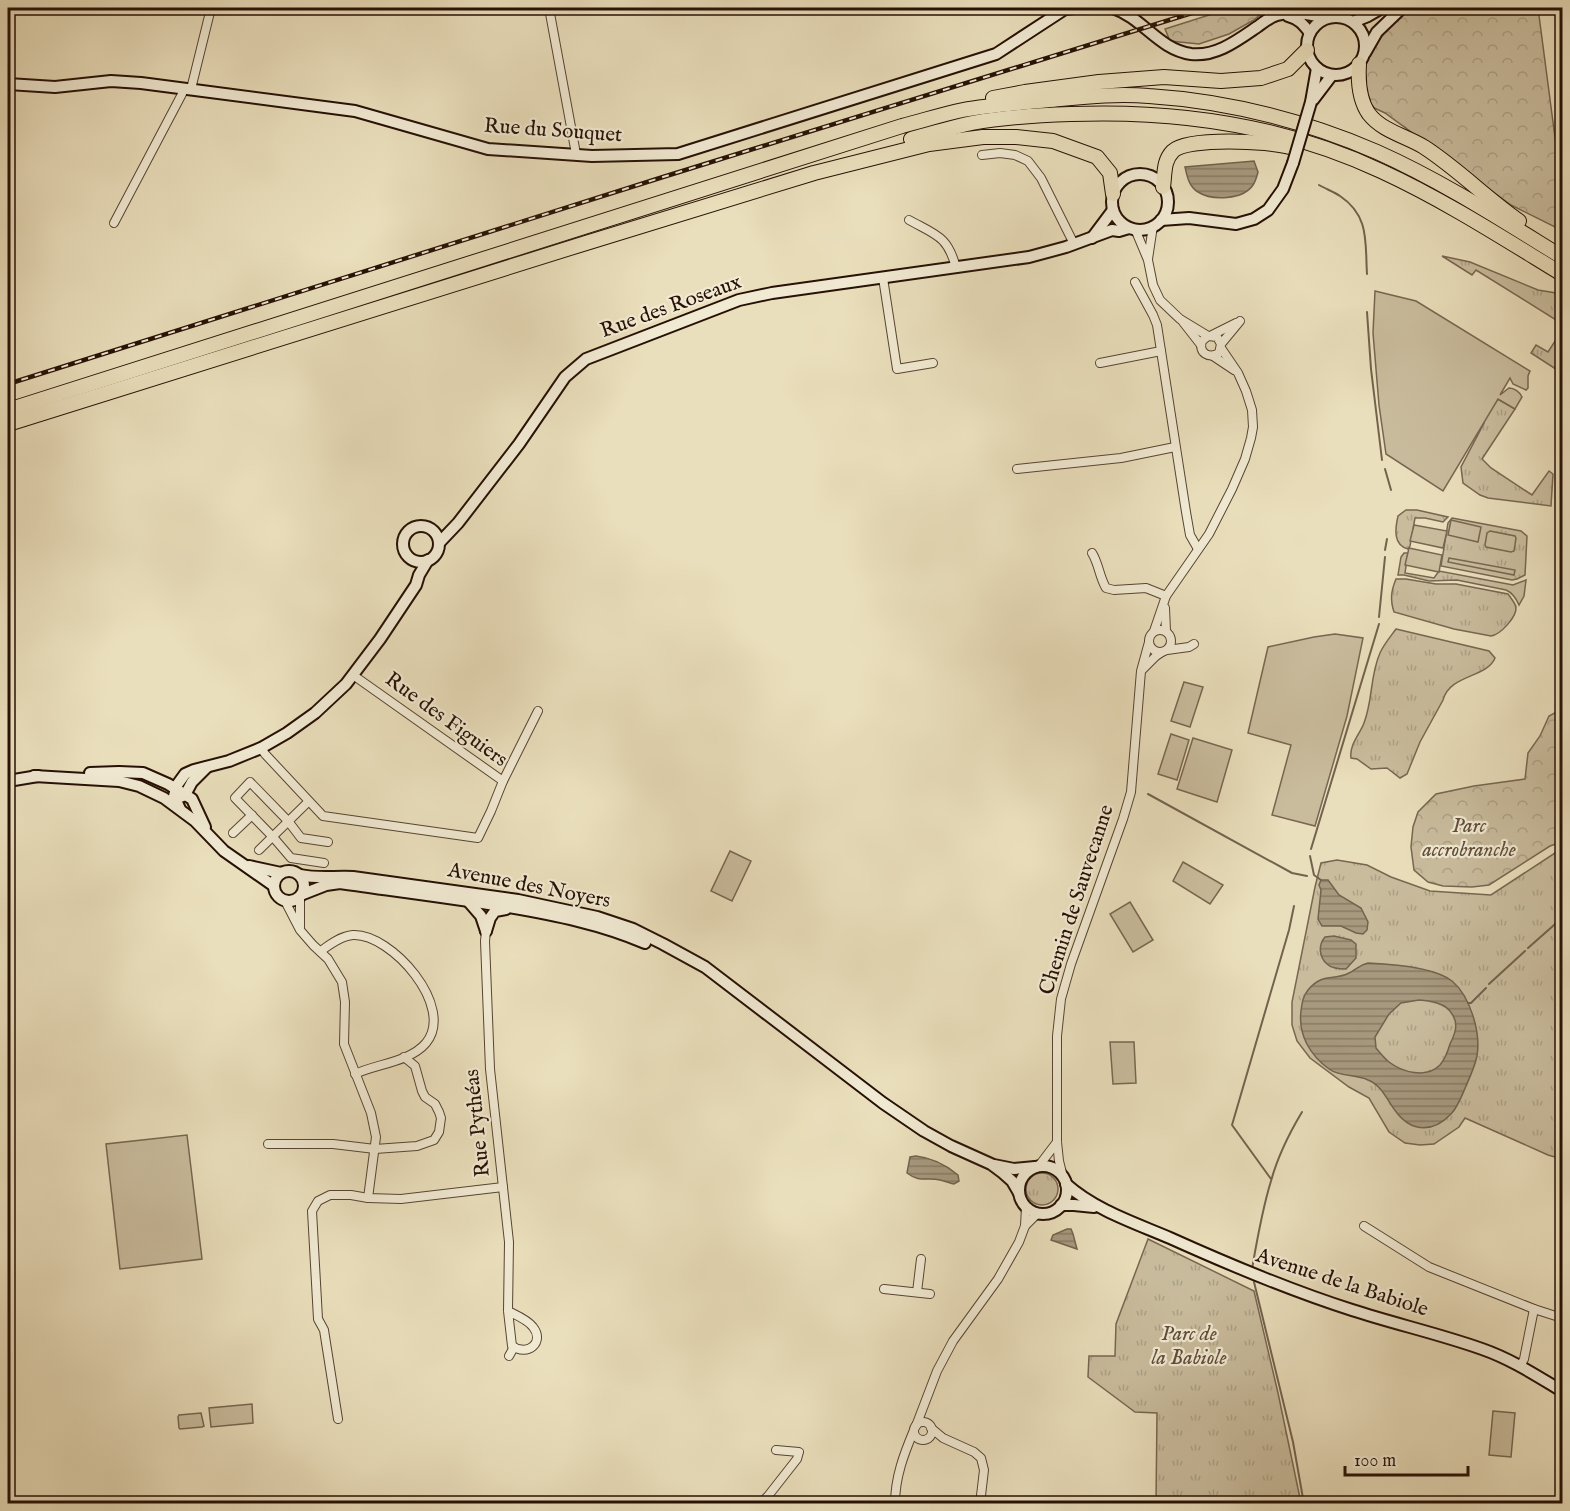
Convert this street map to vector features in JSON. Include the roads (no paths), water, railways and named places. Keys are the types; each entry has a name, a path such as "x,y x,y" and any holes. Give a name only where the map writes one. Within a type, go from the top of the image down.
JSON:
{"highway":[{"path":"769,168 827,142 954,105 1099,82 1164,77 1221,81 1261,78 1288,69 1307,50"},
{"path":"1362,59 1359,83 1369,114 1458,171 1508,214 1563,252"},
{"path":"8,410 902,126 963,110 1027,102 1094,96 1148,96 1218,105 1279,118 1332,134 1435,181 1563,257"},
{"path":"586,243 764,184 972,123 1033,115 1150,113 1211,120 1273,133 1329,150 1379,170 1425,193 1563,274"},
{"path":"8,424 814,173 929,144 983,137 1016,137 1053,141 1097,157 1110,173 1113,194"},
{"path":"1163,187 1166,161 1178,148 1199,144 1237,142 1281,144 1319,154 1358,169 1483,226"}],"street":[{"path":"114,223 187,88 211,8"},
{"path":"549,8 576,154"},
{"name":"Rue du Souquet","path":"8,84 55,87 111,81 187,88 355,111 488,148 515,152 592,156 678,154 996,54 1065,9 1074,8"},
{"path":"1113,8 1125,12 1167,46 1191,54 1221,50 1279,14 1299,13 1327,18 1345,18 1353,22 1363,35 1365,44 1362,59"},
{"path":"1353,22 1382,8"},
{"path":"1327,18 1314,27 1310,33 1307,50 1312,63 1324,73 1342,74 1351,71 1362,59 1377,32 1402,8"},
{"path":"1279,14 1296,18 1310,33"},
{"path":"1148,260 1157,223 1166,213 1167,195 1157,180 1149,176 1131,175 1123,179 1113,194 1113,210 1116,218 1122,224 1132,229 1144,230 1157,223 1189,218 1236,224 1254,219 1268,210 1283,189 1311,102 1317,68"},
{"path":"1311,102 1332,75"},
{"path":"982,155 1000,153 1015,155 1028,161 1041,178 1074,244"},
{"path":"1167,204 1189,218"},
{"path":"1092,238 1113,210"},
{"path":"909,220 943,240 951,251 956,268"},
{"path":"1132,229 1143,244 1153,285 1163,304 1180,319 1201,345 1204,354 1214,356 1238,373"},
{"name":"Rue des Roseaux","path":"178,793 185,774 261,748 315,713 346,684 416,585 428,560 436,553 437,538 451,530 519,444 565,377 586,359 739,300 772,293 1029,257 1112,230 1132,229"},
{"path":"883,278 897,369 933,363"},
{"path":"1135,282 1157,325 1190,535 1198,549"},
{"path":"1154,631 1158,629 1168,633 1183,644 1194,644 1188,647 1154,650 1150,647 1149,637 1154,631 1165,600 1209,534 1232,489 1245,459 1252,427 1252,410 1246,391 1217,337 1210,336 1180,319"},
{"path":"1201,345 1202,341 1210,336 1240,321 1221,346 1219,353 1214,356"},
{"path":"1100,363 1161,351"},
{"path":"1017,468 1121,458 1175,447"},
{"path":"428,560 416,561 406,554 403,542 408,531 413,527 425,526 437,538"},
{"path":"1092,553 1106,588 1114,590 1146,588 1165,600"},
{"path":"416,561 419,575"},
{"path":"1141,671 1170,646 1165,600"},
{"name":"Chemin de Sauvecanne","path":"1064,1180 1059,1161 1058,1142 1057,1036 1061,999 1131,792 1141,671 1149,642"},
{"name":"Rue des Figuiers","path":"261,748 323,816 478,838 503,781 353,675"},
{"path":"503,781 538,711"},
{"path":"8,781 34,776 143,773 192,799 213,841"},
{"path":"34,776 119,781 146,789 180,809 195,821 224,852 274,886"},
{"path":"324,863 291,858 235,798 250,782 288,821 301,838 328,842"},
{"path":"146,789 156,788 178,793"},
{"path":"178,793 180,809"},
{"path":"259,850 308,802"},
{"path":"233,833 252,815"},
{"path":"243,864 281,873 291,871 300,875 305,884 301,896 300,930"},
{"path":"281,873 274,886 277,896 285,902 300,930 328,959 342,982 345,1002 344,1044 375,1128 375,1149 368,1198"},
{"name":"Avenue des Noyers","path":"300,875 320,878 353,877 515,904 632,937 665,951 733,989 883,1103 924,1131 991,1164 1014,1169 1037,1167"},
{"name":"Avenue des Noyers","path":"301,896 326,885 340,884 488,904 515,904"},
{"path":"285,902 301,896"},
{"path":"467,901 481,916 486,931"},
{"path":"481,916 488,904"},
{"path":"486,931 495,911 515,904"},
{"name":"Rue Pythéas","path":"486,931 490,1068 509,1242 508,1311 510,1338 514,1347"},
{"path":"321,951 343,937 352,935 374,939 406,965 425,988 430,1000 434,1017 426,1043 404,1057 355,1074"},
{"path":"268,1144 333,1144 375,1149 417,1146 434,1140 440,1132 439,1112 435,1104 425,1097 415,1066 404,1057"},
{"path":"1037,1167 1052,1168 1064,1180 1067,1191 1065,1199 1062,1205 1051,1213 1038,1214 1026,1207 1019,1193 1019,1186 1025,1174 1037,1167 1058,1142"},
{"name":"Avenue des Noyers","path":"991,1164 1012,1181 1019,1193"},
{"name":"Avenue de la Babiole","path":"1064,1180 1081,1197 1234,1267 1296,1292 1484,1349 1563,1391"},
{"path":"338,1419 324,1330 318,1318 312,1211 318,1201 330,1195 401,1199 503,1187"},
{"name":"Avenue de la Babiole","path":"1062,1205 1109,1211"},
{"path":"895,1503 895,1487 902,1457 937,1371 953,1341 998,1279 1019,1242 1025,1226 1026,1207"},
{"path":"1025,1226 1038,1214"},
{"path":"1364,1226 1429,1267 1534,1310 1563,1318"},
{"path":"917,1292 921,1259"},
{"path":"884,1289 930,1294"},
{"path":"1520,1367 1524,1359 1534,1310"},
{"path":"508,1311 530,1323 537,1335 536,1342 531,1349 524,1351 514,1347 508,1356"},
{"path":"906,1450 932,1433 924,1404"},
{"path":"943,1438 917,1438 914,1434 915,1428 924,1422 943,1438 974,1452 981,1458 984,1470 980,1503"},
{"path":"760,1503 797,1459 799,1452 776,1450"}],"waterway":[{"path":"1319,185 1340,196 1357,212 1364,231 1367,274"},
{"path":"1367,312 1382,460"},
{"path":"1385,469 1391,490"},
{"path":"1385,550 1387,539"},
{"path":"1379,617 1385,557"},
{"path":"1311,849 1379,624"},
{"path":"1148,794 1292,873 1307,876"},
{"path":"1310,856 1314,875 1321,880"},
{"path":"1271,1179 1232,1125 1294,906"},
{"path":"1528,948 1562,918"},
{"path":"1489,984 1525,951"},
{"path":"1468,1003 1471,1003 1486,988"},
{"path":"1252,1269 1262,1214 1274,1173 1284,1146 1302,1112"},
{"path":"1254,1282 1293,1442 1304,1504"}],"railway":[{"path":"8,384 1208,8"}],"park label":[{"name":"Parc accrobranche","path":"1469,838"},
{"name":"Parc de la Babiole","path":"1189,1346"}]}
